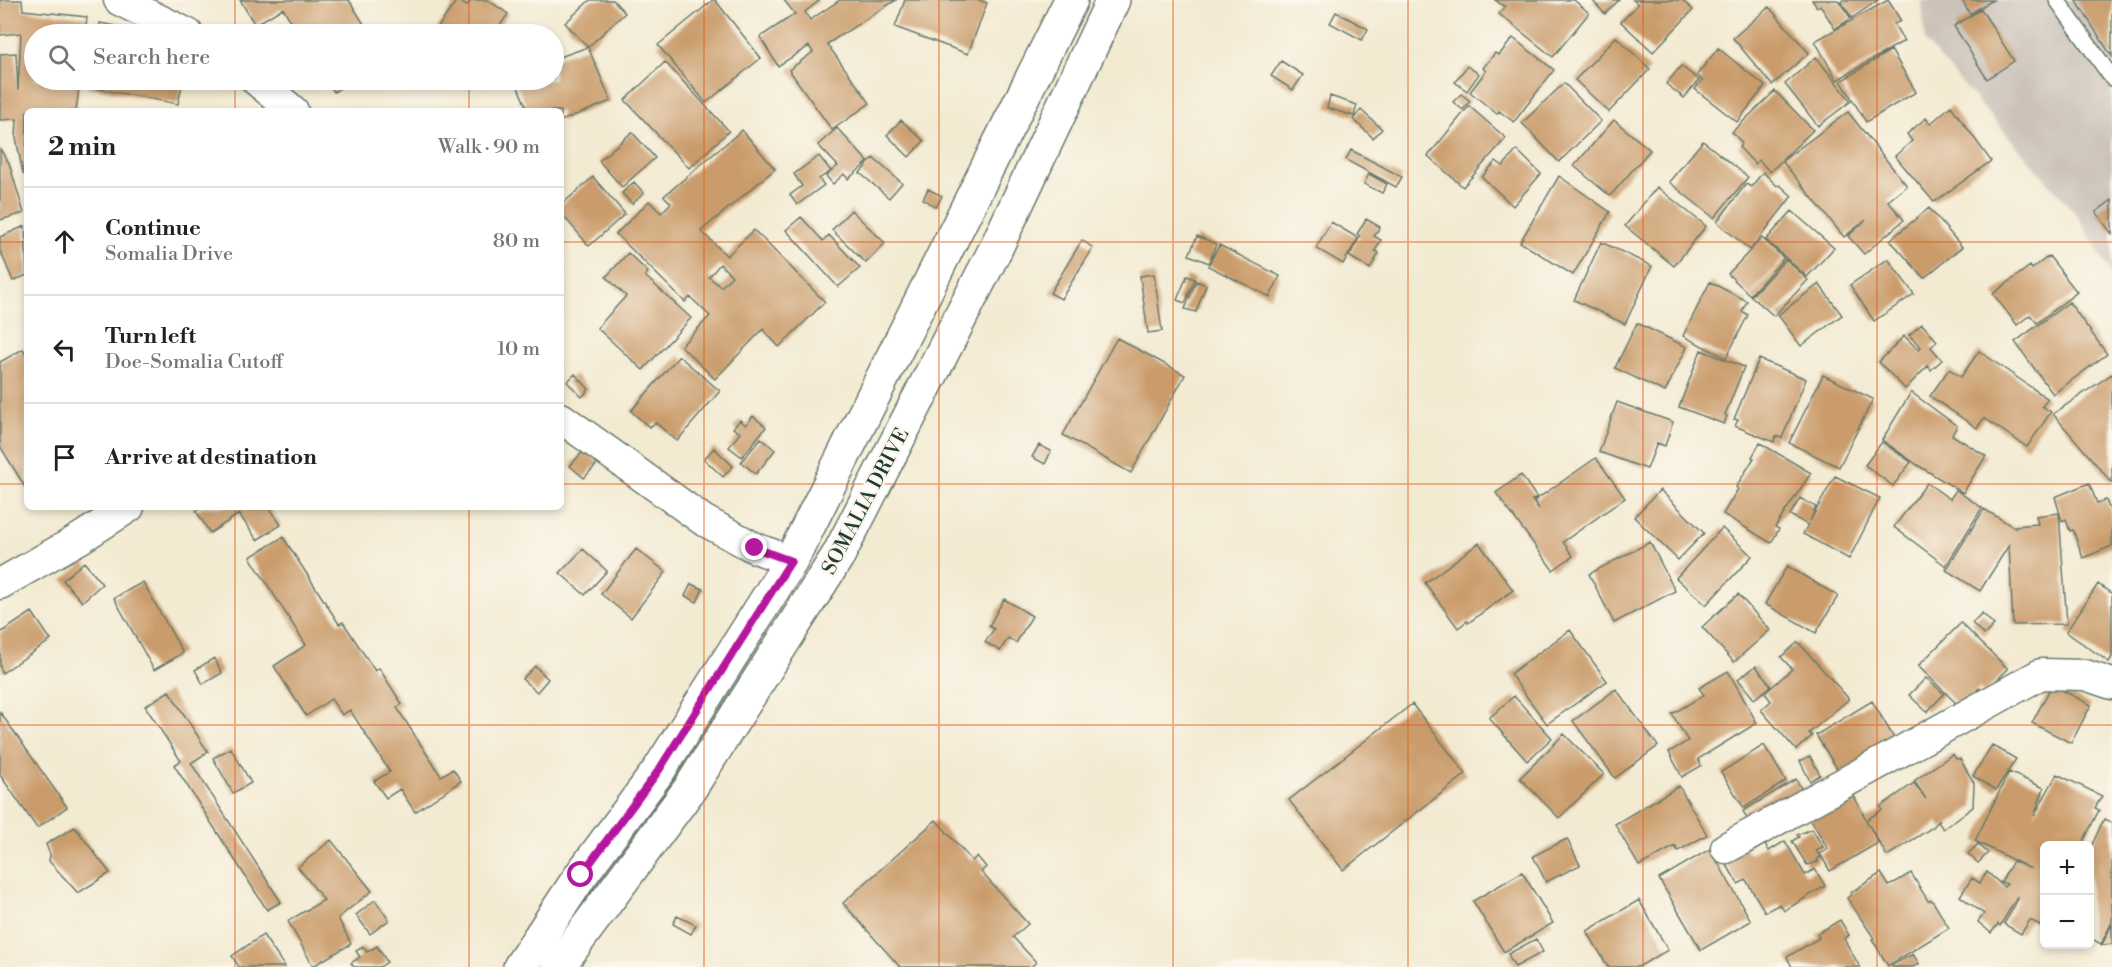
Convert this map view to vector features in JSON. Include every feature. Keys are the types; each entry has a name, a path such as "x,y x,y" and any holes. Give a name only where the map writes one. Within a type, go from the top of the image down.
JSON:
{"main road":[{"name":"SOMALIA DRIVE","path":"520,967 581,875 659,770 791,561 1071,0"},
{"name":"SOMALIA DRIVE","path":"558,967 689,790 839,554 995,250 1113,0"}],"street":[{"path":"119,0 168,24"},
{"path":"268,90 289,108"},
{"path":"564,420 703,520 755,548 791,561"},
{"path":"0,585 124,510"},
{"path":"1726,848 2041,674 2085,675 2112,684"}],"lane":[{"path":"2057,0 2112,78"}],"shaded area":[{"path":"1922,0 2112,0 2112,275 2078,216 1925,41"}],"building":[{"path":"0,0 22,0 23,10 87,17 86,24 24,24 24,90 79,90 76,108 24,108 24,174 16,138 17,119 0,120 0,54 16,53 18,90 21,33 0,35"},
{"path":"240,0 349,0 364,24 293,24 283,8 254,24"},
{"path":"457,0 467,6 471,0 488,0 508,14 501,24 440,24"},
{"path":"590,0 613,0 625,13 588,47 565,23"},
{"path":"713,0 761,58 706,103 658,45"},
{"path":"784,0 820,0 805,12 810,20 840,0 896,0 827,44 870,103 832,130 789,70 813,52 809,46 778,66 760,37 795,14"},
{"path":"905,0 979,0 987,3 968,54 895,27"},
{"path":"1495,0 1574,0 1589,13 1553,57 1499,14 1505,7"},
{"path":"1592,0 1619,0 1605,14"},
{"path":"1633,0 1682,0 1693,10 1653,52 1621,22 1638,4"},
{"path":"1812,0 1838,0 1851,18 1835,29 1820,5 1817,7"},
{"path":"1843,0 1878,0 1852,18 1841,2"},
{"path":"1888,0 1901,21 1894,24 1904,41 1837,80 1815,41"},
{"path":"1962,0 1993,0 1970,14"},
{"path":"2076,0 2112,0 2112,57"},
{"path":"1769,7 1809,53 1772,85 1733,38"},
{"path":"1981,9 2014,61 1987,79 1954,26"},
{"path":"1336,12 1368,29 1362,40 1330,23"},
{"path":"1616,37 1650,69 1609,112 1575,80"},
{"path":"1513,38 1554,70 1514,122 1499,111 1497,114 1470,92 1486,71 1483,68 1495,53 1499,55"},
{"path":"588,47 611,101 564,120 564,108 527,108 519,90 564,90 564,55"},
{"path":"1718,48 1765,86 1737,122 1695,89 1702,80 1697,75"},
{"path":"1891,50 1916,92 1866,122 1841,81"},
{"path":"1816,57 1851,101 1818,126 1785,84"},
{"path":"1281,61 1303,75 1293,90 1271,76"},
{"path":"665,62 729,131 689,168 625,100"},
{"path":"1467,66 1479,74 1467,91 1455,82"},
{"path":"1681,66 1699,80 1684,98 1666,84"},
{"path":"1564,83 1601,121 1559,162 1522,123"},
{"path":"104,90 181,90 178,104"},
{"path":"1775,91 1813,130 1770,172 1759,160 1755,164 1739,147 1742,143 1732,132"},
{"path":"1461,94 1470,101 1463,110 1453,102"},
{"path":"1330,96 1357,105 1354,116 1327,108"},
{"path":"1469,106 1506,138 1463,187 1428,156"},
{"path":"1951,106 1991,161 1934,202 1895,156 1912,141 1907,134 1926,118 1930,124"},
{"path":"1361,110 1382,129 1373,138 1353,119"},
{"path":"1848,112 1907,186 1888,201 1904,220 1864,254 1848,236 1866,220 1844,237 1782,161"},
{"path":"901,120 924,141 909,157 887,135"},
{"path":"1614,120 1650,150 1610,196 1574,166"},
{"path":"837,128 868,162 848,179 844,174 833,184 826,176 838,166 818,145"},
{"path":"742,130 775,169 701,231 727,256 754,230 825,302 779,347 763,329 715,379 681,346 710,316 690,297 685,302 616,234 649,201 661,213 671,203 664,196","holes":["720,264 732,276 721,287 709,277"]},
{"path":"632,132 655,158 622,187 599,161"},
{"path":"1703,141 1748,177 1714,218 1669,182"},
{"path":"0,149 9,163 24,213 0,220"},
{"path":"1351,150 1402,177 1396,187 1346,160"},
{"path":"1517,150 1541,174 1513,206 1482,177 1496,161 1503,166"},
{"path":"819,156 831,171 819,179 824,185 797,205 790,195 802,186 794,174"},
{"path":"873,158 902,183 889,198 860,173"},
{"path":"1763,172 1777,186 1780,185 1792,196 1750,250 1717,222 1746,184 1751,187"},
{"path":"1369,174 1387,184 1382,193 1364,184"},
{"path":"1559,176 1610,212 1573,275 1520,242"},
{"path":"593,177 625,214 589,246 564,217 564,202"},
{"path":"634,182 644,193 632,204 622,193"},
{"path":"1657,187 1706,226 1674,266 1625,226"},
{"path":"928,189 942,196 936,207 923,199"},
{"path":"2112,200 2112,234 2096,212"},
{"path":"1929,208 1962,247 1924,278 1890,240"},
{"path":"851,210 885,243 866,263 832,230"},
{"path":"1792,211 1834,248 1807,277 1766,240"},
{"path":"801,217 823,241 829,235 860,268 838,287 786,230"},
{"path":"1366,219 1380,227 1374,236 1381,240 1375,251 1379,253 1370,269 1349,256 1360,236 1357,234"},
{"path":"1331,222 1358,238 1343,264 1316,248"},
{"path":"24,226 24,276 13,281 0,250 0,237"},
{"path":"1197,236 1216,244 1209,263 1189,255"},
{"path":"1762,238 1784,258 1750,295 1728,274"},
{"path":"1082,240 1093,248 1061,299 1050,293"},
{"path":"1601,242 1652,266 1625,324 1574,300"},
{"path":"1219,245 1280,276 1270,297 1208,266"},
{"path":"628,253 648,272 645,276 691,318 643,370 597,328 626,296 606,277"},
{"path":"2049,256 2077,292 2037,323 2030,315 2017,325 1993,294 2030,266 2032,269"},
{"path":"1786,259 1808,280 1774,316 1751,296"},
{"path":"1888,259 1914,294 1874,321 1850,285"},
{"path":"1154,274 1162,331 1148,333 1140,276"},
{"path":"1187,276 1195,279 1185,303 1177,300"},
{"path":"1196,281 1206,285 1196,312 1185,309"},
{"path":"1710,282 1747,301 1742,311 1748,315 1726,358 1683,336"},
{"path":"1819,284 1842,315 1801,346 1778,315"},
{"path":"2069,302 2107,354 2053,394 2015,342"},
{"path":"1637,323 1687,347 1665,392 1615,368"},
{"path":"1922,324 1937,341 1931,347 1942,360 1931,370 1928,366 1905,389 1879,362 1904,336 1919,350 1921,347 1909,335"},
{"path":"1117,338 1185,375 1131,473 1063,435"},
{"path":"23,349 24,351 24,485 0,446 0,362"},
{"path":"1701,350 1744,367 1725,415 1727,416 1724,424 1679,407"},
{"path":"1979,351 2048,399 2042,406 2051,412 2027,447 1984,418 1977,428 1930,396 1949,369 1961,377"},
{"path":"679,356 720,391 677,441 656,423 649,427 631,411"},
{"path":"1759,359 1806,379 1782,438 1776,436 1774,442 1735,426 1738,420 1734,419"},
{"path":"575,374 589,389 582,397 567,382"},
{"path":"2112,374 2112,483 2053,414"},
{"path":"1823,375 1873,399 1839,467 1789,443"},
{"path":"1911,392 1957,426 1952,435 1986,456 1963,493 1882,440"},
{"path":"1617,402 1673,422 1665,446 1657,443 1647,469 1599,452"},
{"path":"753,416 766,427 742,457 729,447 740,433 733,428 740,420 746,425"},
{"path":"761,438 775,450 756,474 741,462"},
{"path":"1882,442 1911,462 1893,486 1865,465"},
{"path":"1760,443 1811,473 1775,527 1779,529 1771,543 1723,514"},
{"path":"1039,445 1051,451 1045,464 1032,457"},
{"path":"714,448 733,466 723,477 704,459"},
{"path":"585,449 599,462 584,478 570,466"},
{"path":"1596,458 1625,498 1563,542 1573,556 1553,570 1496,493 1521,475 1537,498 1532,500 1539,509 1534,501"},
{"path":"1835,476 1880,498 1849,559 1803,534 1808,525 1790,515 1800,498 1816,507 1810,521"},
{"path":"1927,483 1950,499 1956,490 1982,508 1946,566 1894,527"},
{"path":"2089,483 2097,503 2106,500 2112,515 2112,546 2083,558 2073,530 2070,531 2066,519 2062,521 2055,497"},
{"path":"1660,490 1704,533 1678,560 1634,517"},
{"path":"1984,509 2015,528 2015,526 2038,524 2036,516 2059,513 2067,624 2013,625 2009,545 1980,591 1946,570"},
{"path":"271,510 281,525 257,540 239,514 210,533 196,511"},
{"path":"1722,528 1752,556 1706,605 1676,578"},
{"path":"283,537 339,624 343,622 375,671 379,668 402,704 397,708 441,776 453,769 461,781 415,812 400,789 386,798 374,781 390,772 350,710 342,715 331,699 306,716 274,666 306,645 250,557"},
{"path":"1650,542 1675,591 1614,623 1589,574"},
{"path":"1479,543 1513,590 1458,628 1425,583"},
{"path":"583,549 607,571 585,595 560,573"},
{"path":"636,549 666,572 631,618 601,594"},
{"path":"84,562 102,584 82,602 63,580"},
{"path":"1787,566 1838,596 1816,633 1765,604"},
{"path":"143,582 183,653 154,670 114,598"},
{"path":"691,584 703,589 697,602 685,596"},
{"path":"2098,584 2112,594 2112,657 2109,662 2066,632"},
{"path":"1738,594 1770,630 1734,662 1702,627"},
{"path":"1004,599 1032,616 1016,643 1008,638 1000,651 985,642 994,629 989,626"},
{"path":"32,612 51,640 2,673 0,633"},
{"path":"1982,613 1994,625 1984,635 1972,623"},
{"path":"1961,623 2008,669 1984,693 1979,688 1961,708 1918,666"},
{"path":"1570,630 1607,681 1547,724 1510,674"},
{"path":"1798,642 1849,699 1809,733 1812,736 1796,750 1761,710 1771,701 1765,693 1792,669 1781,657"},
{"path":"214,658 222,673 203,684 195,670"},
{"path":"535,666 548,679 537,692 522,679"},
{"path":"1756,666 1771,686 1754,699 1738,679"},
{"path":"1728,671 1757,723 1698,759 1701,766 1682,777 1669,752 1688,741 1672,714 1704,695 1699,688"},
{"path":"1926,678 1944,694 1927,712 1909,695"},
{"path":"2052,685 2091,705 2071,743 2032,723"},
{"path":"1616,689 1658,746 1615,778 1573,721"},
{"path":"169,691 208,752 191,763 281,902 267,910 174,765 181,761 145,706"},
{"path":"1514,696 1552,738 1527,761 1489,718"},
{"path":"1872,701 1897,743 1841,775 1816,735"},
{"path":"1412,704 1466,774 1343,870 1289,800"},
{"path":"0,712 67,807 37,828 0,775"},
{"path":"1564,734 1604,774 1559,818 1520,778"},
{"path":"1764,745 1786,781 1744,808 1721,772"},
{"path":"1992,745 2016,759 1996,790 1973,776"},
{"path":"231,748 251,783 233,793 213,758"},
{"path":"1953,754 1956,759 1960,759 1974,783 1973,807 1943,829 1938,822 1940,819 1933,827 1887,856 1866,820 1882,810 1880,807 1914,783 1926,799 1914,781"},
{"path":"1810,756 1820,775 1810,781 1800,761"},
{"path":"2009,772 2044,788 2034,816 2057,774 2102,796 2095,808 2099,810 2084,841 2040,841 2040,925 2030,920 2021,934 2004,924 2017,897 2000,926 1998,924 1991,933 1978,922 1984,914 1960,896 1972,878 1980,883 1987,872 2004,887 2007,884 2001,882 2013,861 2031,869 1975,841"},
{"path":"1796,779 1807,799 1753,829 1743,811"},
{"path":"1679,786 1707,835 1678,851 1675,846 1639,866 1615,824"},
{"path":"1853,794 1878,843 1830,871 1820,854 1828,849 1810,818"},
{"path":"2104,819 2112,823 2112,922 2101,944 2094,940 2094,841"},
{"path":"936,820 972,861 977,856 986,867 981,872 1028,924 1013,937 1036,962 1031,967 900,967 843,903"},
{"path":"75,827 110,873 78,893 49,861 50,855 46,844"},
{"path":"1812,829 1823,847 1816,851 1821,857 1817,859 1818,862 1807,865 1792,841 1799,837 1797,835"},
{"path":"1567,839 1580,865 1546,882 1533,856"},
{"path":"331,840 372,891 338,918 351,944 313,966 288,921 324,900 298,867"},
{"path":"1785,841 1805,875 1815,869 1825,886 1784,911 1780,904 1765,912 1746,880 1738,884 1722,857 1743,844 1749,854 1765,844 1769,851"},
{"path":"1978,844 1988,853 1978,863 1968,854"},
{"path":"1710,849 1751,921 1701,950 1659,879"},
{"path":"1522,872 1553,923 1504,952 1473,901"},
{"path":"1881,873 1889,886 1911,873 1928,901 1932,900 1949,928 1888,966 1872,939 1874,938 1847,898 1851,895 1850,893"},
{"path":"375,900 389,920 370,934 356,915"},
{"path":"1639,900 1668,950 1638,967 1608,967 1587,931"},
{"path":"677,916 696,925 691,934 673,924"},
{"path":"1840,920 1849,935 1844,939 1860,967 1792,967 1787,957 1819,938 1817,934"},
{"path":"2112,924 2112,944 2102,945"},
{"path":"263,935 285,967 239,967 232,956"},
{"path":"1536,939 1543,952 1515,967 1508,954"},
{"path":"377,946 387,962 380,967 354,967 351,963 360,957 356,951 363,947 367,952"},
{"path":"1913,954 1919,964 1913,967 1893,967 1892,965"}],"route":[{"path":"581,875 659,770 791,561 755,548"}]}
